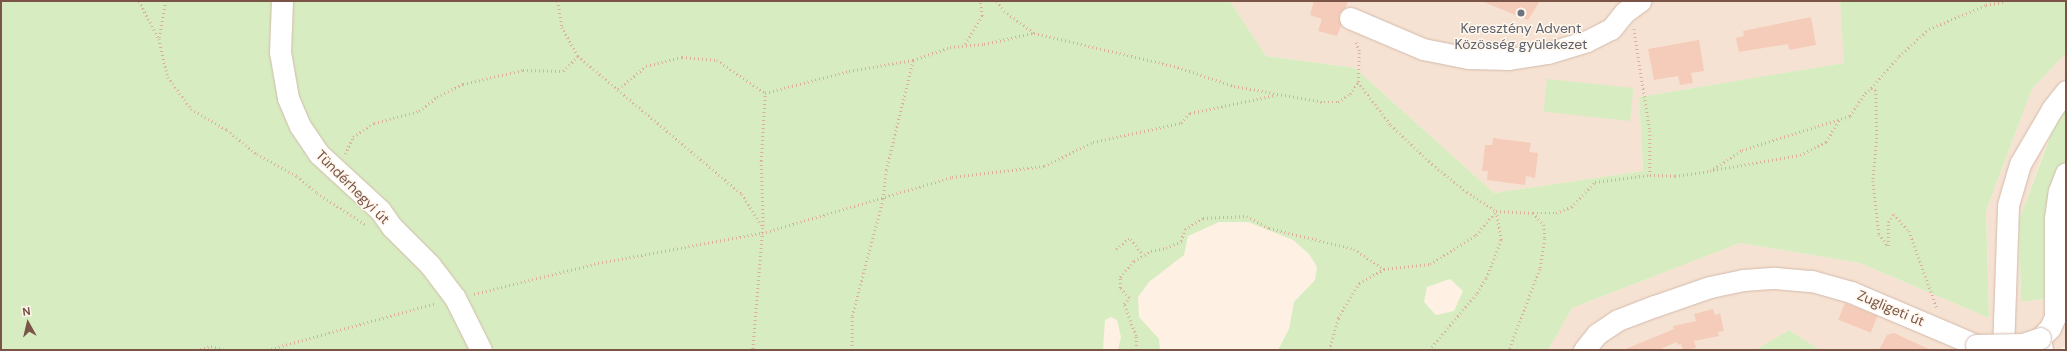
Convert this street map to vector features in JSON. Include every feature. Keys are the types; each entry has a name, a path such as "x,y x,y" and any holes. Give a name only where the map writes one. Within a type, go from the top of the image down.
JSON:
{"street":[{"name":"Tündérhegyi út","path":"282,1 280,52 288,98 309,140 319,154 380,210 392,226 420,253 455,298 481,350"},
{"path":"1350,17 1423,49 1468,58 1509,59 1548,53 1587,41 1611,29 1636,4"},
{"path":"2003,350 2008,205 2020,164 2052,109 2066,91"},
{"name":"Zugligeti út","path":"1584,350 1597,334 1618,320 1710,287 1769,278 1812,281 1851,292 1976,345 2041,344 2055,317 2055,218 2059,191 2066,173"}],"path":[{"path":"139,1 159,39 168,77 191,109 207,120 227,130 257,154 297,176 317,193 371,228"},
{"path":"159,39 166,1"},
{"path":"558,1 562,27 578,56 742,194 763,228"},
{"path":"965,44 982,16 980,1"},
{"path":"996,1 1004,11 1034,33 1174,66 1234,86 1276,95 1338,102 1350,94 1358,82 1359,51 1350,17"},
{"path":"1710,170 1742,150 1850,116 1871,88 1899,56 1929,29 1986,5 2006,1"},
{"path":"1636,4 1650,131 1650,175"},
{"path":"618,89 646,66 682,57 717,60 765,93 848,71 913,60 965,44 984,44 1034,33"},
{"path":"338,171 353,137 374,123 419,111 437,97 463,84 523,70 563,71 578,56"},
{"path":"852,350 852,316 883,199 886,170 913,60"},
{"path":"1358,82 1391,125 1432,164 1496,212 1556,213 1571,207 1595,182 1650,175 1675,176 1800,155 1826,142 1840,119"},
{"path":"1871,88 1876,90 1877,138 1873,181 1878,234 1888,246 1888,222 1894,214 1909,231 1937,305 1942,330"},
{"path":"753,350 760,287 763,228 761,161 765,93"},
{"path":"267,350 455,298 598,263 762,233 883,199 952,177 1044,166 1093,142 1180,122 1190,113 1276,95"},
{"path":"1329,350 1338,318 1351,292 1359,283 1384,269 1430,264 1476,235 1496,212"},
{"path":"1429,350 1477,293 1486,278 1501,240 1496,212"},
{"path":"1509,350 1542,261 1545,239 1544,225 1533,213"},
{"path":"1136,350 1136,336 1124,304 1129,298 1120,288 1120,277 1134,261 1143,255 1181,241 1185,229 1203,218 1247,216 1268,228 1354,250 1384,269"},
{"path":"1116,249 1128,239 1132,239 1143,255"},
{"path":"196,350 211,346 225,350"}],"shaded area":[{"path":"1230,1 1840,1 1845,63 1639,97 1643,171 1494,193 1355,68 1266,56"},
{"path":"2066,53 2066,109 2055,121 2019,220 2021,302 2066,296 2066,346 2058,350 1820,350 1789,330 1755,350 1548,350 1572,308 1740,243 1860,263 1989,318 1986,211 2032,89"}],"green space":[{"path":"1,1 1230,1 1266,56 1355,68 1494,193 1643,171 1639,97 1844,63 1840,1 2066,1 2066,53 2032,89 1986,211 1989,318 1860,263 1740,243 1572,308 1548,350 1278,350 1289,329 1294,302 1315,280 1317,267 1309,254 1293,240 1248,222 1219,222 1188,236 1184,255 1149,282 1138,297 1139,317 1159,339 1160,350 1118,350 1121,337 1117,320 1111,317 1105,320 1103,350 1,350","holes":["1450,279 1463,291 1454,311 1436,315 1424,302 1427,287"]},
{"path":"1547,79 1634,88 1630,121 1544,112"},
{"path":"2066,109 2066,296 2021,302 2019,220 2056,121"},
{"path":"1789,330 1820,350 1755,350"}],"building":[{"path":"1314,1 1348,1 1346,7 1339,14 1341,26 1337,36 1318,31 1322,19 1310,15"},
{"name":"Keresztény Advent Közösség gyülekezet","path":"1481,1 1540,1 1528,20"},
{"path":"1811,17 1816,45 1789,50 1788,44 1739,52 1736,38 1744,36 1743,31"},
{"path":"1699,40 1704,71 1691,73 1693,83 1680,85 1678,76 1654,80 1648,49"},
{"path":"1493,138 1531,143 1529,152 1538,153 1535,178 1526,176 1525,185 1487,180 1488,171 1482,171 1485,145 1492,145"},
{"path":"1845,303 1877,316 1871,333 1838,320"},
{"path":"1713,309 1715,315 1720,313 1724,331 1718,332 1719,336 1694,341 1696,348 1683,350 1681,344 1677,345 1677,342 1658,350 1623,350 1674,329 1673,326 1696,321 1694,314"},
{"path":"1894,333 1931,350 1879,350 1887,335"}],"place":[{"name":"Keresztény Advent Közösség gyülekezet","path":"1521,13"}]}
